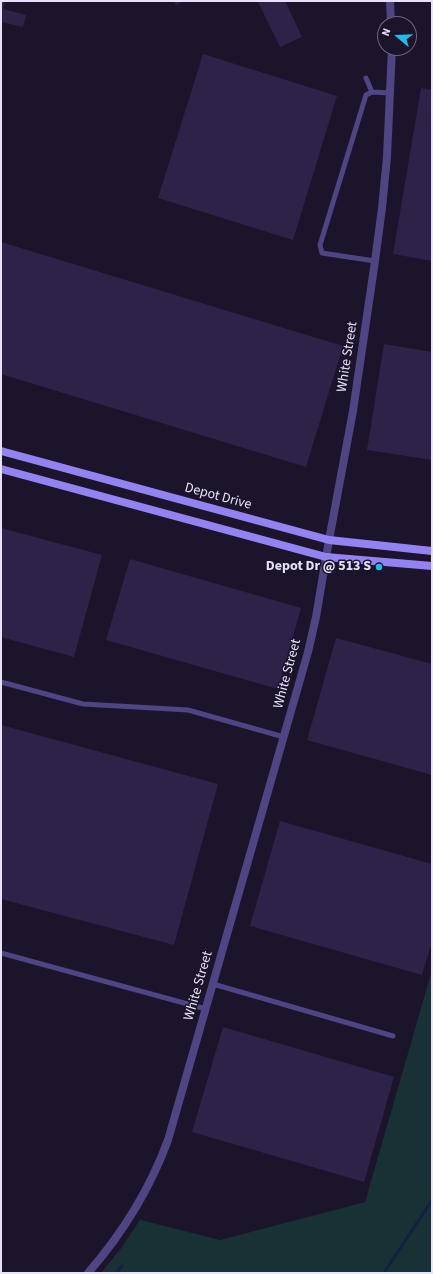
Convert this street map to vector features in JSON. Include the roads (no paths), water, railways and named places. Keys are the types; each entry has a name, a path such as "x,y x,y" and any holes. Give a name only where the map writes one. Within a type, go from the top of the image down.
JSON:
{"main road":[{"name":"Depot Drive","path":"1,451 329,540 432,551"},
{"path":"1,469 326,558 432,566"}],"street":[{"path":"390,1 391,16"},
{"name":"White Street","path":"88,1273 103,1256 128,1220 161,1158 168,1140 308,652 316,617 353,411 375,262 387,157 392,56"}],"lane":[{"path":"366,78 372,92"},
{"path":"375,262 322,253 320,245 366,95 372,92 390,93"},
{"path":"1,682 83,704 188,710 284,737"},
{"path":"1,953 206,1009"},
{"path":"213,984 393,1036"}],"waterway":[{"path":"384,1273 432,1200"},
{"path":"116,1273 122,1266"}],"place":[{"name":"Depot Dr @ 513 S","path":"379,567"}]}
